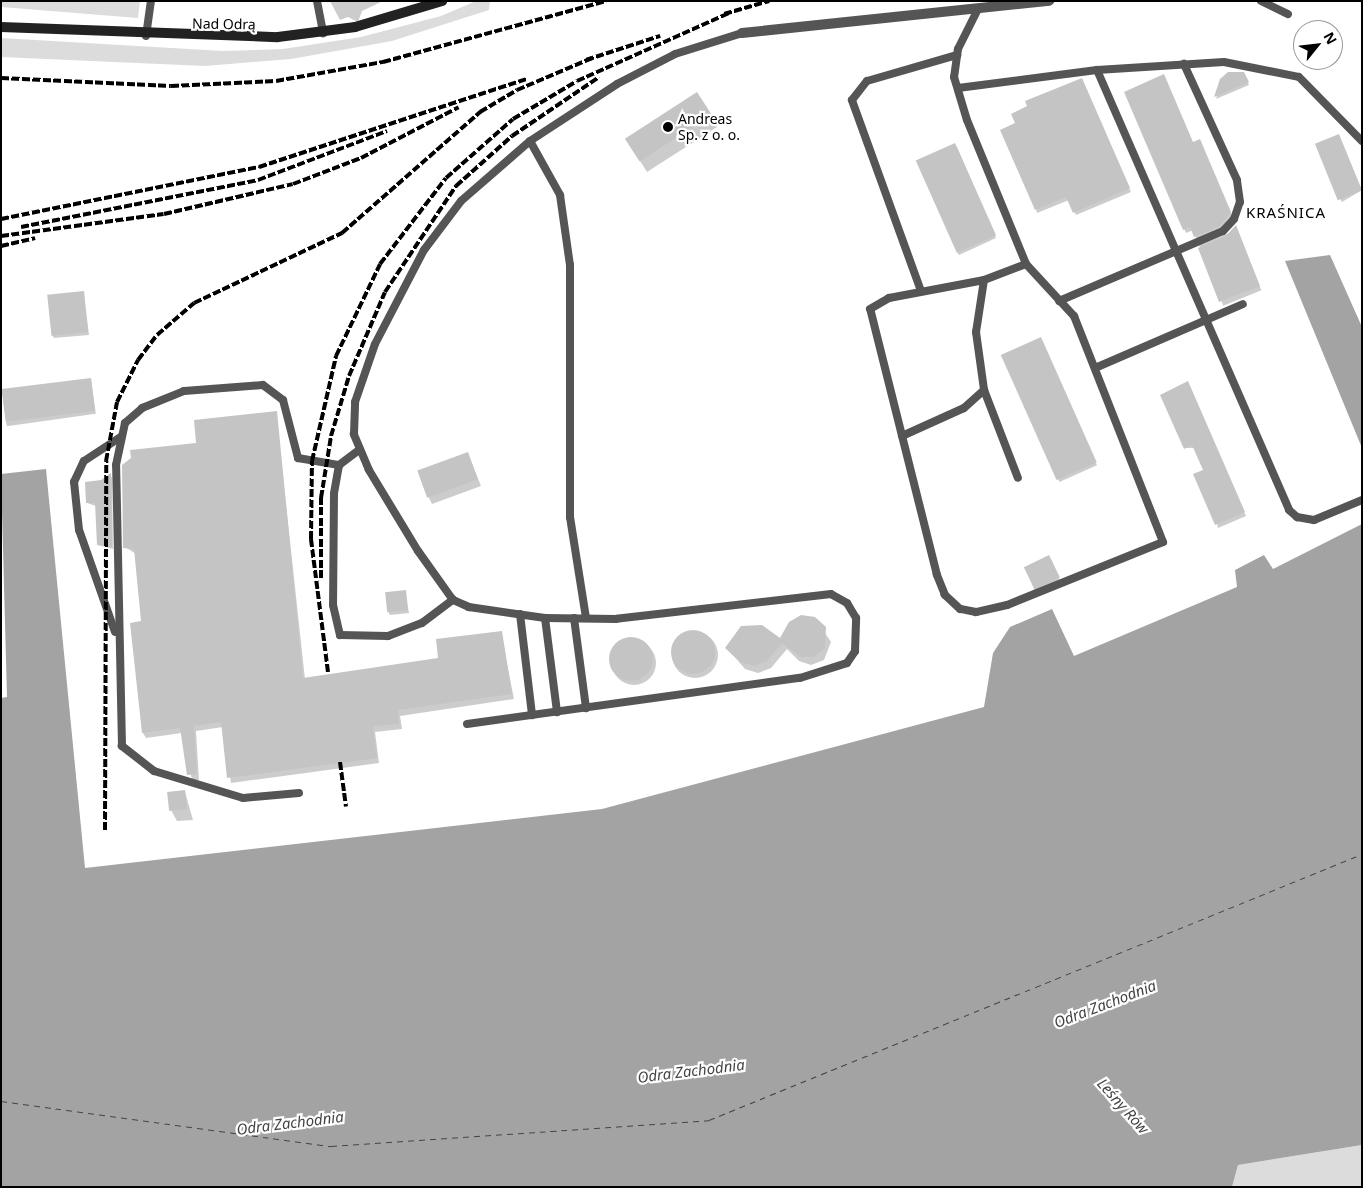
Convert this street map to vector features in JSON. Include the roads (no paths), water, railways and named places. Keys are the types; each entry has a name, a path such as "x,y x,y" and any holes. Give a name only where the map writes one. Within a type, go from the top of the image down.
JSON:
{"street":[{"name":"Nad Odrą","path":"1,27 146,36 251,38 323,33 442,1"},
{"path":"742,33 1049,1"}],"lane":[{"path":"146,36 151,1"},
{"path":"317,1 323,33"},
{"path":"1261,1 1288,14"},
{"path":"978,9 957,55 958,88 1026,264 1074,316 1163,542 1008,605 976,612 960,609 945,595 870,309 889,298 984,280 1026,264"},
{"path":"466,724 829,672 847,663 859,634 847,603 831,594 656,616 545,618 469,607 453,600 418,551 359,450 354,418 362,375 407,280 461,201 530,141 648,67 742,33"},
{"path":"921,292 852,100 867,81 957,55"},
{"path":"958,88 1097,70 1224,62 1299,77 1362,141"},
{"path":"1059,301 1223,231 1234,219 1240,202 1237,180 1184,64"},
{"path":"1097,70 1289,510 1296,517 1314,520 1362,500"},
{"path":"530,141 560,195 570,265 570,517 586,618"},
{"path":"984,280 976,332 984,390 1018,478"},
{"path":"1095,368 1243,304"},
{"path":"299,793 236,796 154,771 122,746 117,638 116,465 124,423 164,396 263,385 283,400 298,458 339,465"},
{"path":"902,436 964,408 984,390"},
{"path":"117,638 78,530 74,482 84,461 122,436"},
{"path":"359,450 339,465 332,524 333,605 340,635 388,636 422,623 453,600"},
{"path":"520,614 532,715"},
{"path":"545,618 557,712"},
{"path":"574,618 586,708"}],"water":[{"path":"1330,255 1362,327 1362,448 1285,261"},
{"path":"46,469 85,868 602,809 984,707 993,653 1010,627 1052,609 1074,656 1237,587 1235,570 1264,555 1273,569 1362,524 1362,1145 1238,1165 1232,1187 1,1187 1,698 7,697 1,474"}],"railway":[{"path":"1,78 171,86 276,81 383,62 606,1"},
{"path":"724,14 769,1"},
{"path":"328,672 311,539 312,461 336,356 380,264 446,178 513,119 577,81 731,12"},
{"path":"586,60 660,36"},
{"path":"105,830 106,461 117,402 138,360 157,335 194,303 342,233 480,112 517,90 592,58"},
{"path":"321,578 321,498 331,436 349,376 385,292 456,186 512,136 599,77"},
{"path":"1,219 259,167 527,79"},
{"path":"1,236 164,214 293,184 361,158 459,107"},
{"path":"21,227 258,180 387,131"},
{"path":"1,246 35,238"},
{"path":"340,762 346,807"}],"place":[{"name":"Andreas Sp. z o. o.","path":"668,127"}],"district":[{"name":"KRAŚNICA","path":"1286,213"}],"water label":[{"name":"Odra Zachodnia","path":"1105,1004"},
{"name":"Odra Zachodnia","path":"691,1071"},
{"name":"Leśny Rów","path":"1123,1106"},
{"name":"Odra Zachodnia","path":"290,1123"}]}
